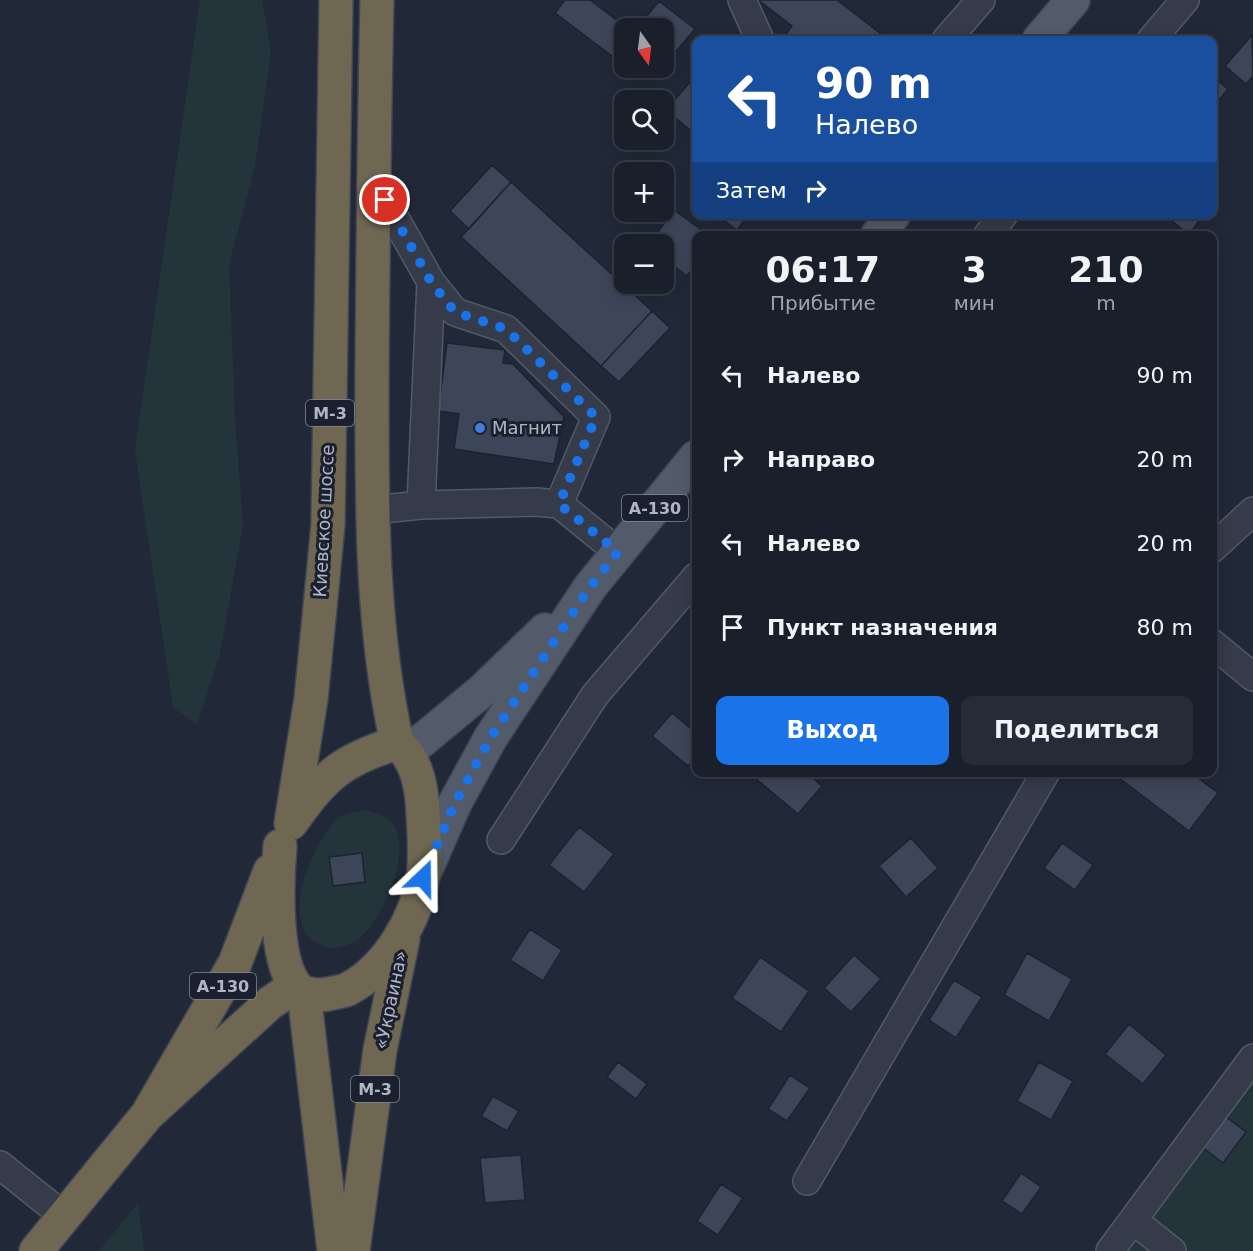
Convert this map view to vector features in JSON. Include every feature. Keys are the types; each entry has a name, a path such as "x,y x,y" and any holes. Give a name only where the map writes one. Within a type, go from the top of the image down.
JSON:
{"highway":[{"name":"Киевское шоссе","path":"285,835 311,699 328,525 336,0"},
{"name":"М-3","path":"377,0 373,179 373,510 378,640 384,684 403,748 416,770 423,804 423,878 406,928"},
{"name":"А-130","path":"36,1251 147,1115 235,963 285,835 314,790 340,766 373,751 403,748"},
{"name":"М-3","path":"285,835 276,890 278,918 285,957 299,989 334,1251"},
{"path":"299,989 322,995 349,989 379,966 406,928"},
{"name":"«Украина»","path":"353,1251 380,1050 406,928"},
{"name":"А-130","path":"147,1115 270,1003 299,989"}],"main road":[{"path":"1042,36 1073,0"},
{"path":"881,231 890,219"},
{"name":"А-130","path":"423,878 455,803 491,737 590,587 692,463"},
{"name":"А-130","path":"403,748 483,690 590,587"}],"street":[{"path":"742,0 758,36"},
{"path":"950,36 981,0"},
{"path":"1154,36 1185,0"},
{"path":"373,179 431,282 455,312 506,329 596,417 559,504"},
{"path":"991,231 1000,219"},
{"path":"421,505 431,282"},
{"path":"373,510 421,505 536,502 559,504 616,555"},
{"path":"1217,544 1253,511"},
{"path":"501,840 595,695 692,582"},
{"path":"1217,647 1253,677"},
{"path":"807,1181 1043,777"},
{"path":"1110,1251 1253,1058"},
{"path":"0,1165 65,1217"},
{"path":"1133,1220 1172,1251"}],"shaded area":[{"path":"200,0 262,0 271,51 255,166 229,264 235,420 243,525 220,653 197,725 173,707 135,450"},
{"path":"364,810 387,818 396,830 399,845 398,863 385,902 365,933 352,943 332,949 311,939 303,927 300,912 305,877 320,842 329,828 341,816"},
{"path":"1253,1059 1253,1251 1121,1251"},
{"path":"138,1203 144,1251 99,1251"}],"building":[{"path":"565,0 590,0 614,18 614,57 555,13"},
{"path":"758,0 837,0 884,36 785,36 792,26"},
{"path":"659,1 695,29 674,54 674,18 645,18"},
{"path":"1252,35 1253,76 1246,84 1225,66"},
{"path":"692,80 692,132 674,117 674,101"},
{"path":"1217,80 1228,89 1217,103"},
{"path":"492,165 511,182 469,229 450,211"},
{"path":"511,182 614,276 614,294 633,294 652,311 601,366 461,237"},
{"path":"674,210 703,231 692,231 692,269 687,276 674,266 674,234 656,234 665,222 674,222"},
{"path":"722,219 745,219 737,230"},
{"path":"1170,219 1200,219 1192,231 1184,231"},
{"path":"652,311 670,328 619,382 601,366"},
{"path":"447,343 505,350 503,363 513,364 564,417 554,464 454,449 459,414 438,411"},
{"path":"672,713 692,730 692,762 688,766 652,736"},
{"path":"754,777 812,777 822,786 798,814"},
{"path":"1118,777 1197,777 1218,793 1189,831"},
{"path":"579,827 614,854 584,892 549,865"},
{"path":"911,838 938,868 906,897 879,866"},
{"path":"1062,843 1093,865 1075,890 1044,868"},
{"path":"362,853 365,882 333,886 329,857"},
{"path":"530,929 562,950 543,981 510,960"},
{"path":"1027,953 1072,979 1049,1021 1004,995"},
{"path":"854,955 881,979 851,1012 824,988"},
{"path":"760,957 809,991 781,1032 732,998"},
{"path":"954,980 982,997 956,1038 929,1020"},
{"path":"1129,1024 1166,1055 1143,1084 1105,1054"},
{"path":"618,1062 647,1084 636,1099 607,1077"},
{"path":"1039,1062 1073,1081 1051,1120 1017,1101"},
{"path":"790,1075 810,1088 787,1121 768,1109"},
{"path":"493,1096 519,1111 507,1131 481,1116"},
{"path":"1221,1113 1246,1132 1223,1163 1198,1144"},
{"path":"521,1155 525,1200 485,1203 480,1158"},
{"path":"1021,1173 1041,1187 1022,1214 1002,1201"},
{"path":"721,1184 743,1198 718,1235 697,1221"}],"place":[{"name":"Магнит","path":"480,428"}],"route":[{"path":"385,200 431,282 455,312 506,329 596,417 559,504 618,552 590,587 491,737 455,803 423,878"}]}
